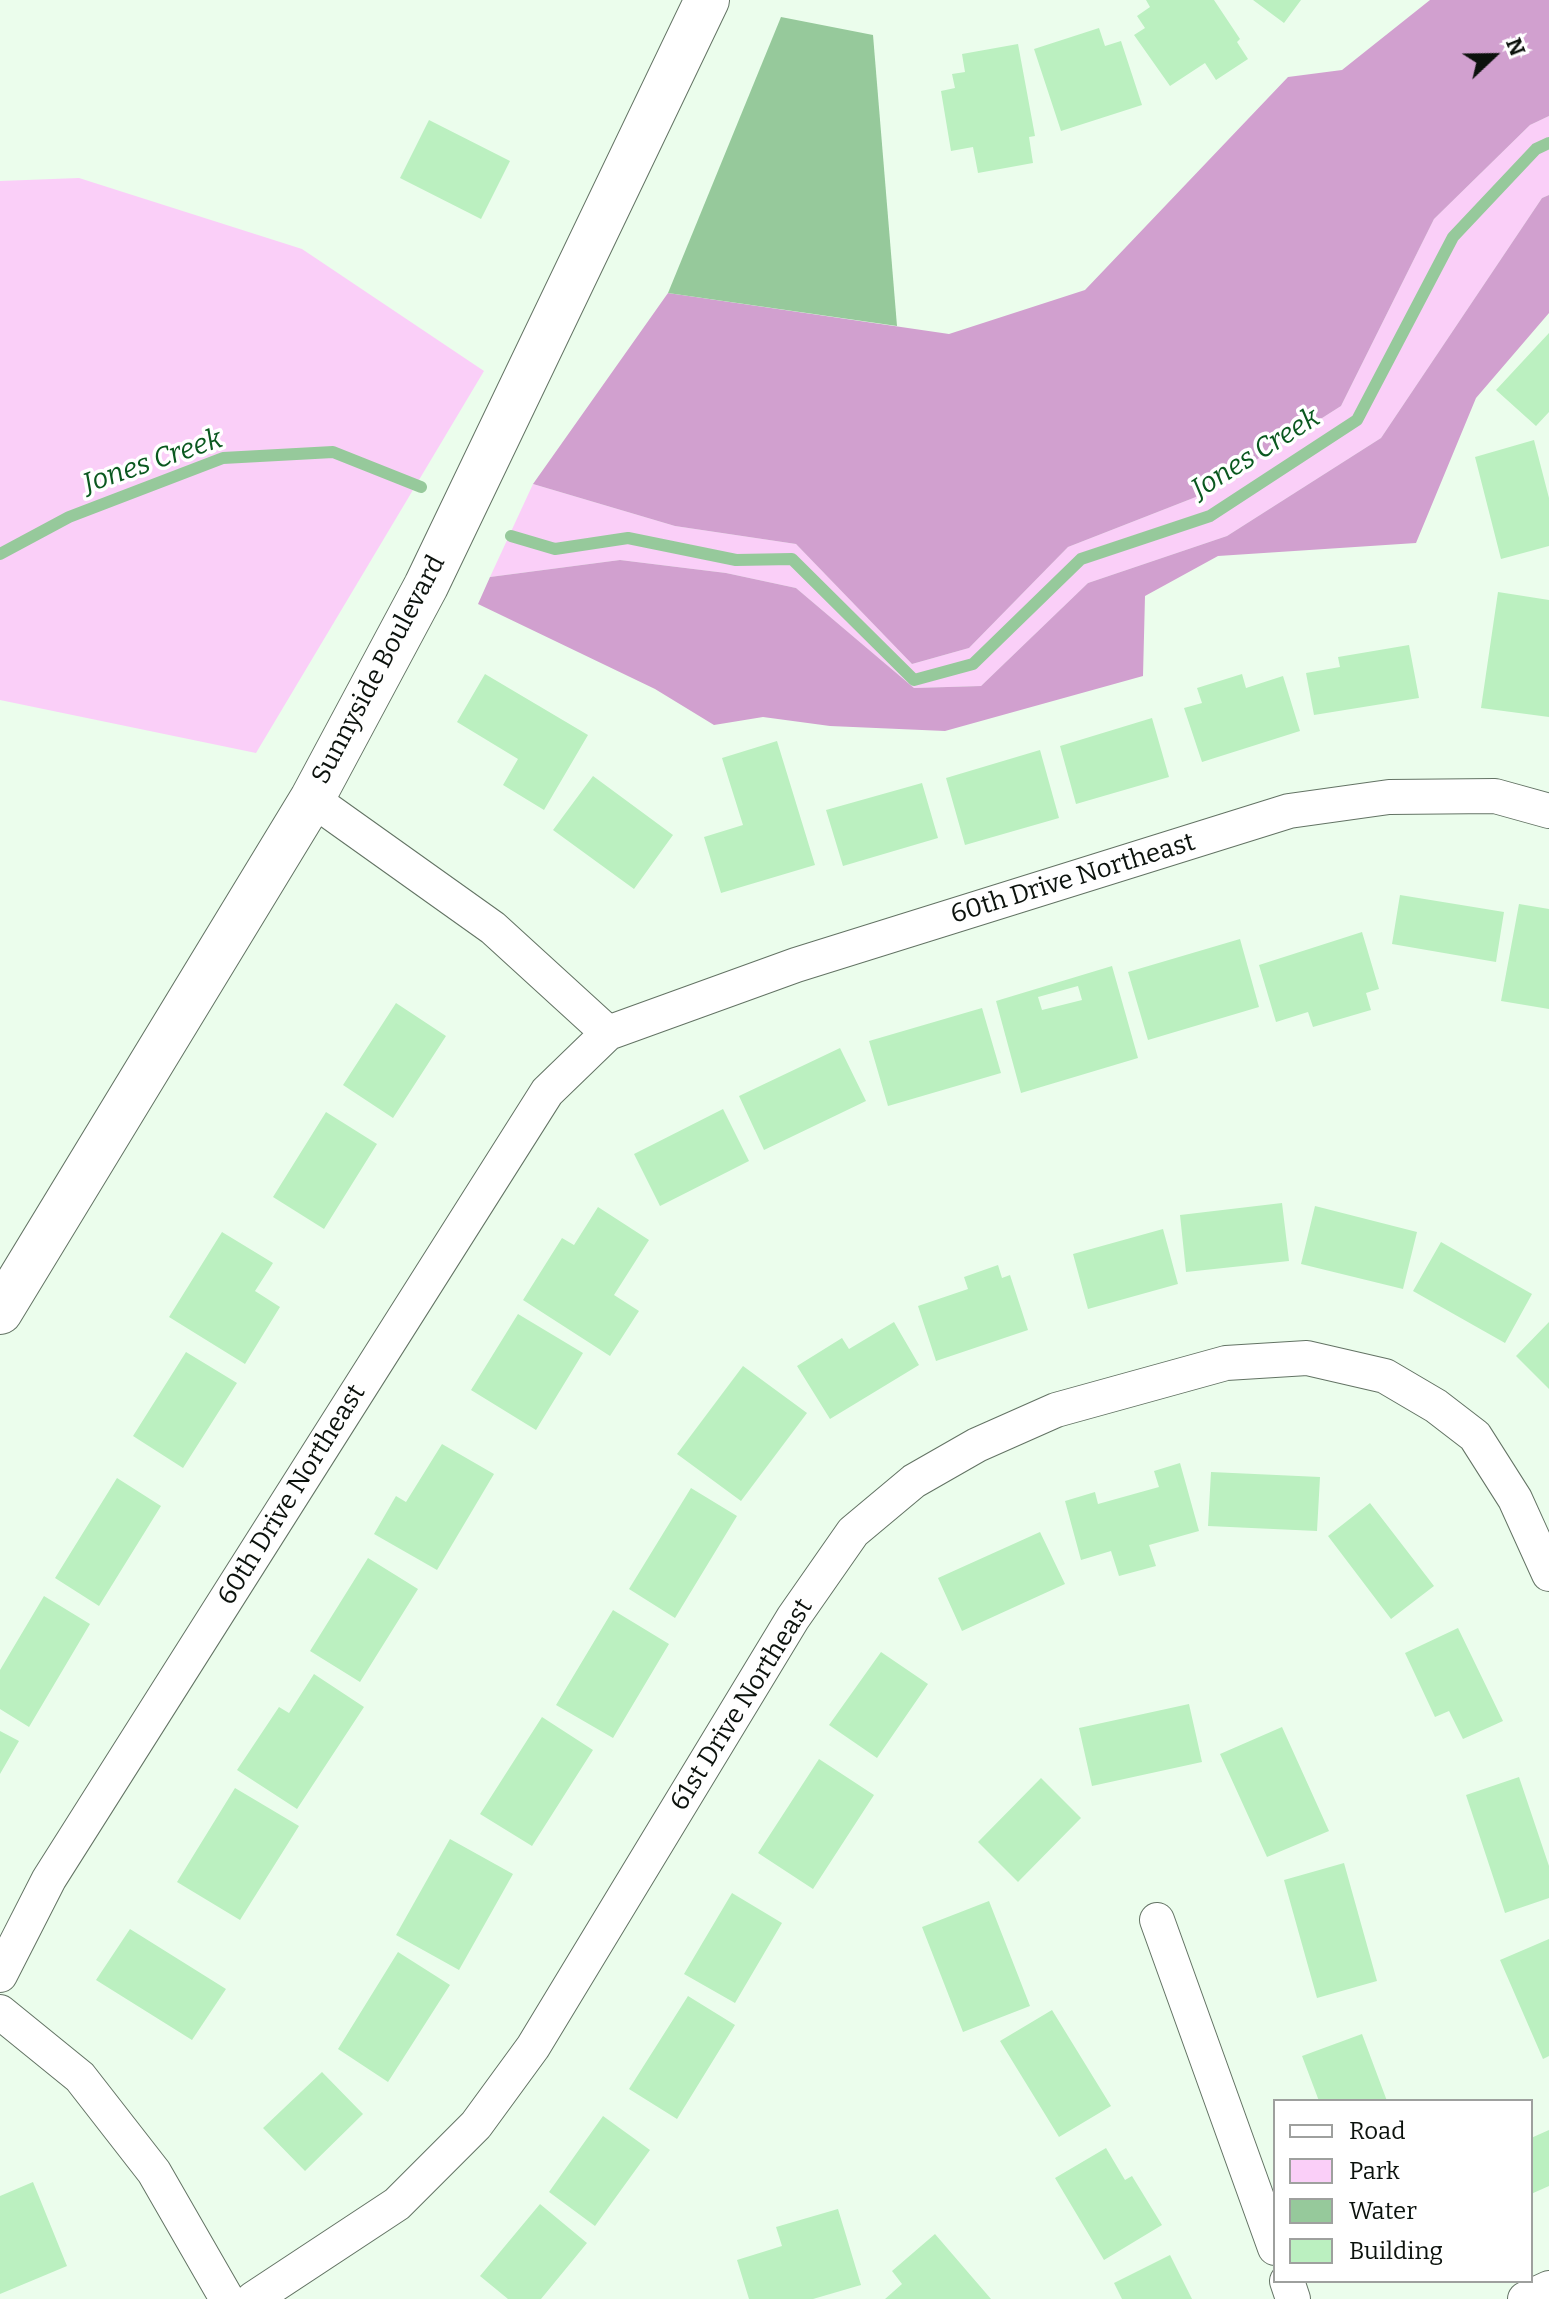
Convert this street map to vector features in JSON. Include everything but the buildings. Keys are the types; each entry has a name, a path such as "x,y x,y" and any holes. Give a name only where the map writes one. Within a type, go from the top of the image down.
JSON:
{"street":[{"name":"Sunnyside Boulevard","path":"0,1312 312,799 426,586 707,0"},
{"name":"60th Drive Northeast","path":"0,1975 49,1879 547,1092 608,1033 796,965 1289,811 1389,797 1495,796 1549,811"},
{"path":"312,799 493,928 608,1033"},
{"name":"61st Drive Northeast","path":"253,2299 397,2204 476,2125 533,2047 793,1618 853,1532 914,1481 977,1445 1056,1410 1226,1363 1307,1358 1385,1376 1436,1406 1475,1436 1515,1499 1549,1574"},
{"path":"1157,1920 1273,2242"},
{"path":"0,2012 80,2077 154,2172 227,2299"},
{"path":"1525,2299 1549,2288"}],"green space":[{"path":"1549,116 1549,195 1542,198 1381,438 1227,536 1088,583 981,686 914,688 796,588 726,573 620,560 490,577 533,484 675,526 796,544 912,664 969,648 1068,547 1201,495 1341,406 1434,219 1530,125"},
{"path":"79,178 302,249 484,371 256,753 0,700 0,181"}],"shaded area":[{"path":"1430,0 1549,0 1549,116 1530,125 1434,219 1341,406 1201,495 1068,547 969,648 912,664 796,544 675,526 533,484 668,293 949,334 1085,290 1288,77 1342,70"},
{"path":"1549,195 1549,313 1476,398 1416,543 1218,556 1145,596 1143,676 945,731 830,726 763,717 714,725 655,689 478,604 490,577 620,560 726,573 796,588 914,688 981,686 1088,583 1227,536 1381,438 1542,198"}],"water":[{"path":"781,17 873,35 897,326 668,293"}],"waterway":[{"name":"Jones Creek","path":"511,536 555,549 628,538 736,560 792,559 914,680 973,664 1081,559 1210,516 1357,420 1453,237 1536,149 1549,143"},
{"name":"Jones Creek","path":"0,554 69,517 223,458 333,452 421,487"}]}
